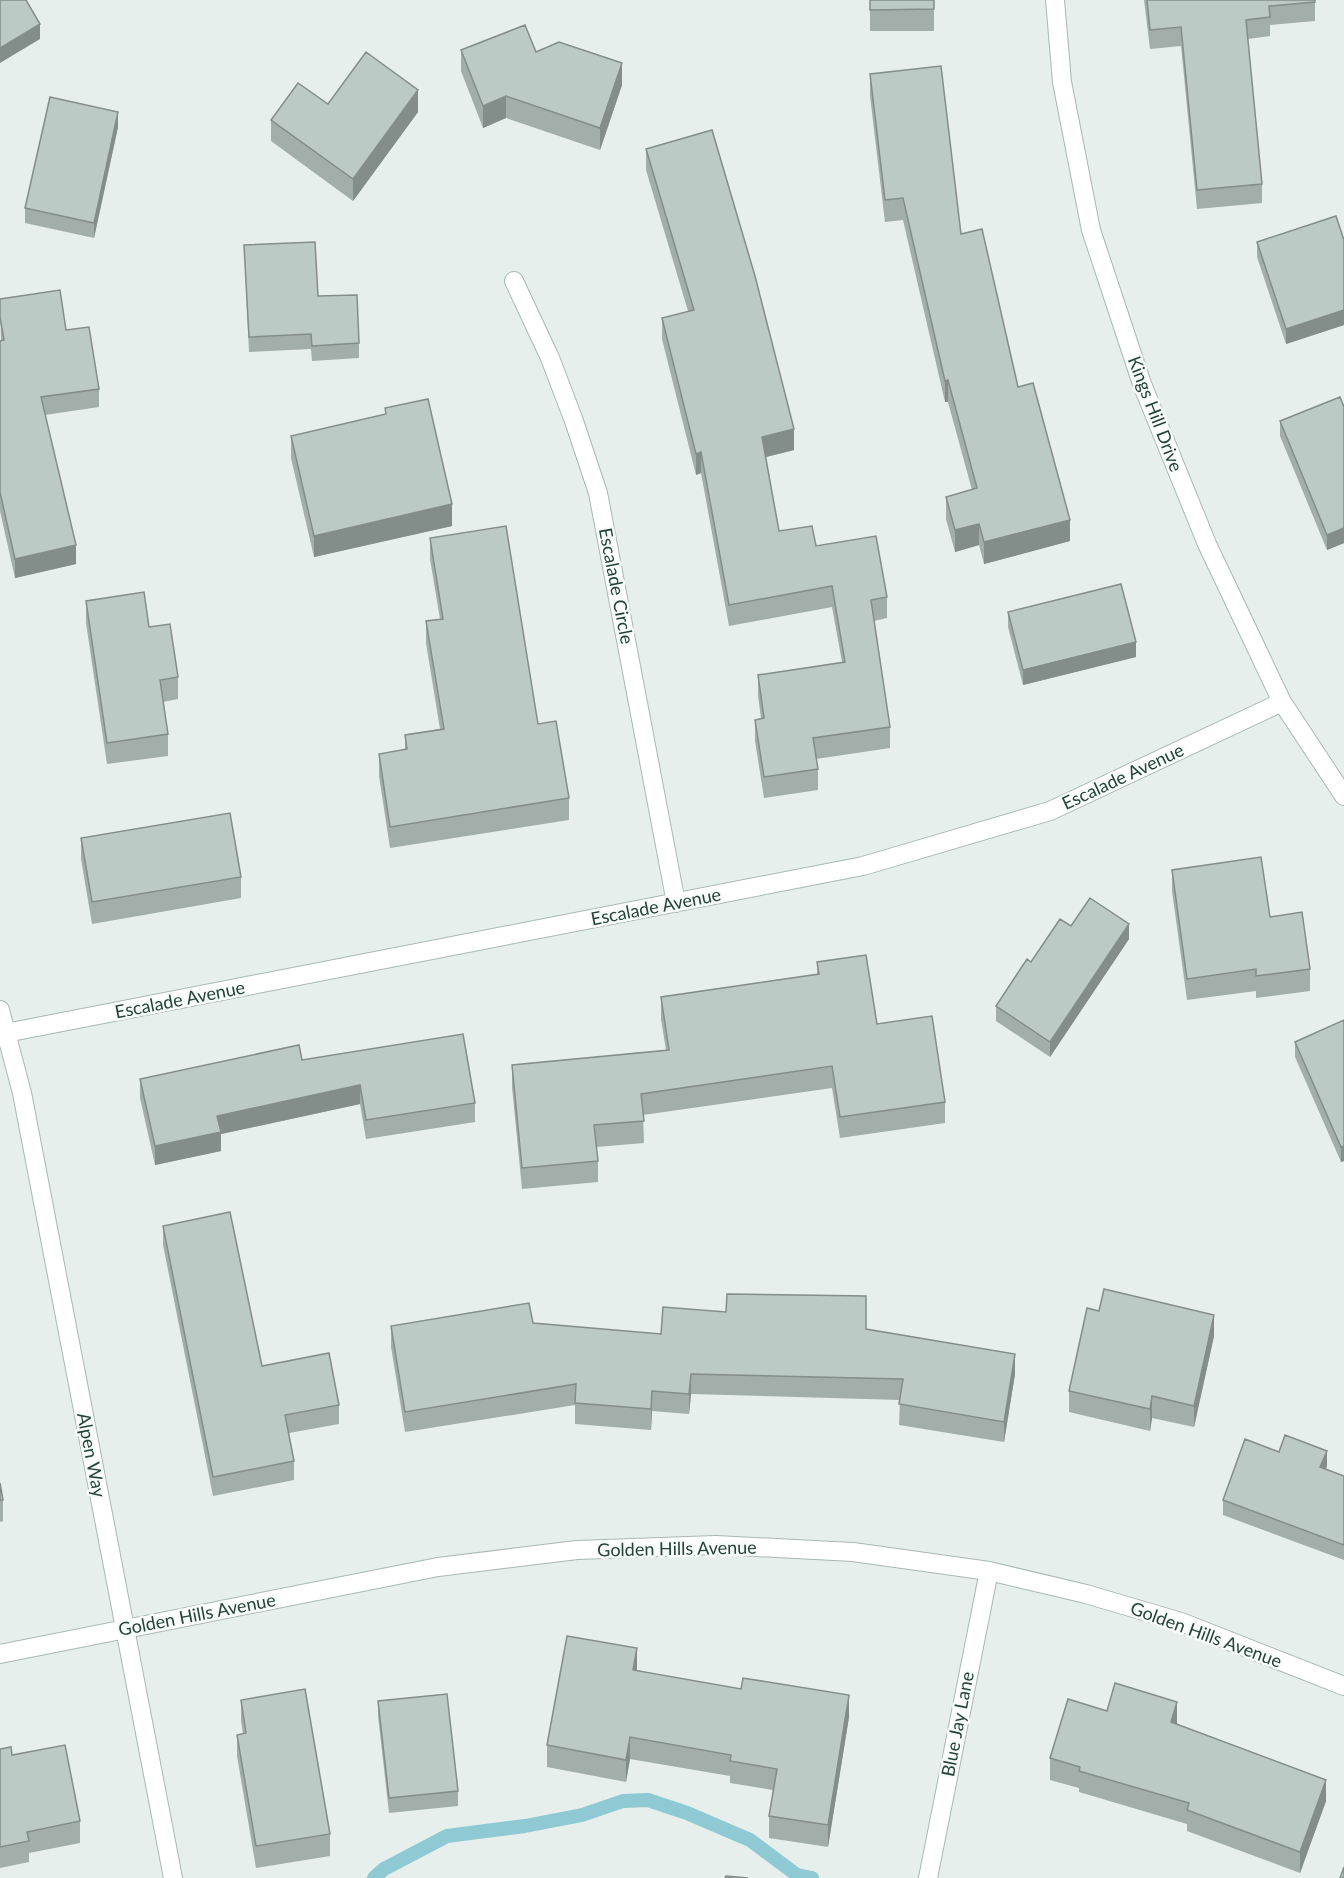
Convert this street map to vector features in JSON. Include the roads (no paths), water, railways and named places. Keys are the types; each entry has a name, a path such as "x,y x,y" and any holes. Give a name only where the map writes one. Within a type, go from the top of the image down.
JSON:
{"street":[{"name":"Kings Hill Drive","path":"1055,0 1062,82 1091,230 1142,384 1208,544 1282,702 1344,796"},
{"name":"Escalade Circle","path":"514,281 558,379 598,493 676,903"},
{"name":"Escalade Avenue","path":"6,1034 863,866 1050,812 1282,702"},
{"name":"Alpen Way","path":"0,1010 22,1093 173,1878"},
{"name":"Golden Hills Avenue","path":"0,1654 438,1567 578,1550 716,1545 841,1551 989,1571 1086,1594 1181,1622 1344,1686"},
{"name":"Blue Jay Lane","path":"928,1878 989,1571"}],"waterway":[{"path":"374,1878 384,1869 447,1836 525,1826 582,1815 623,1801 648,1800 687,1813 750,1840 797,1875 812,1878"}]}
